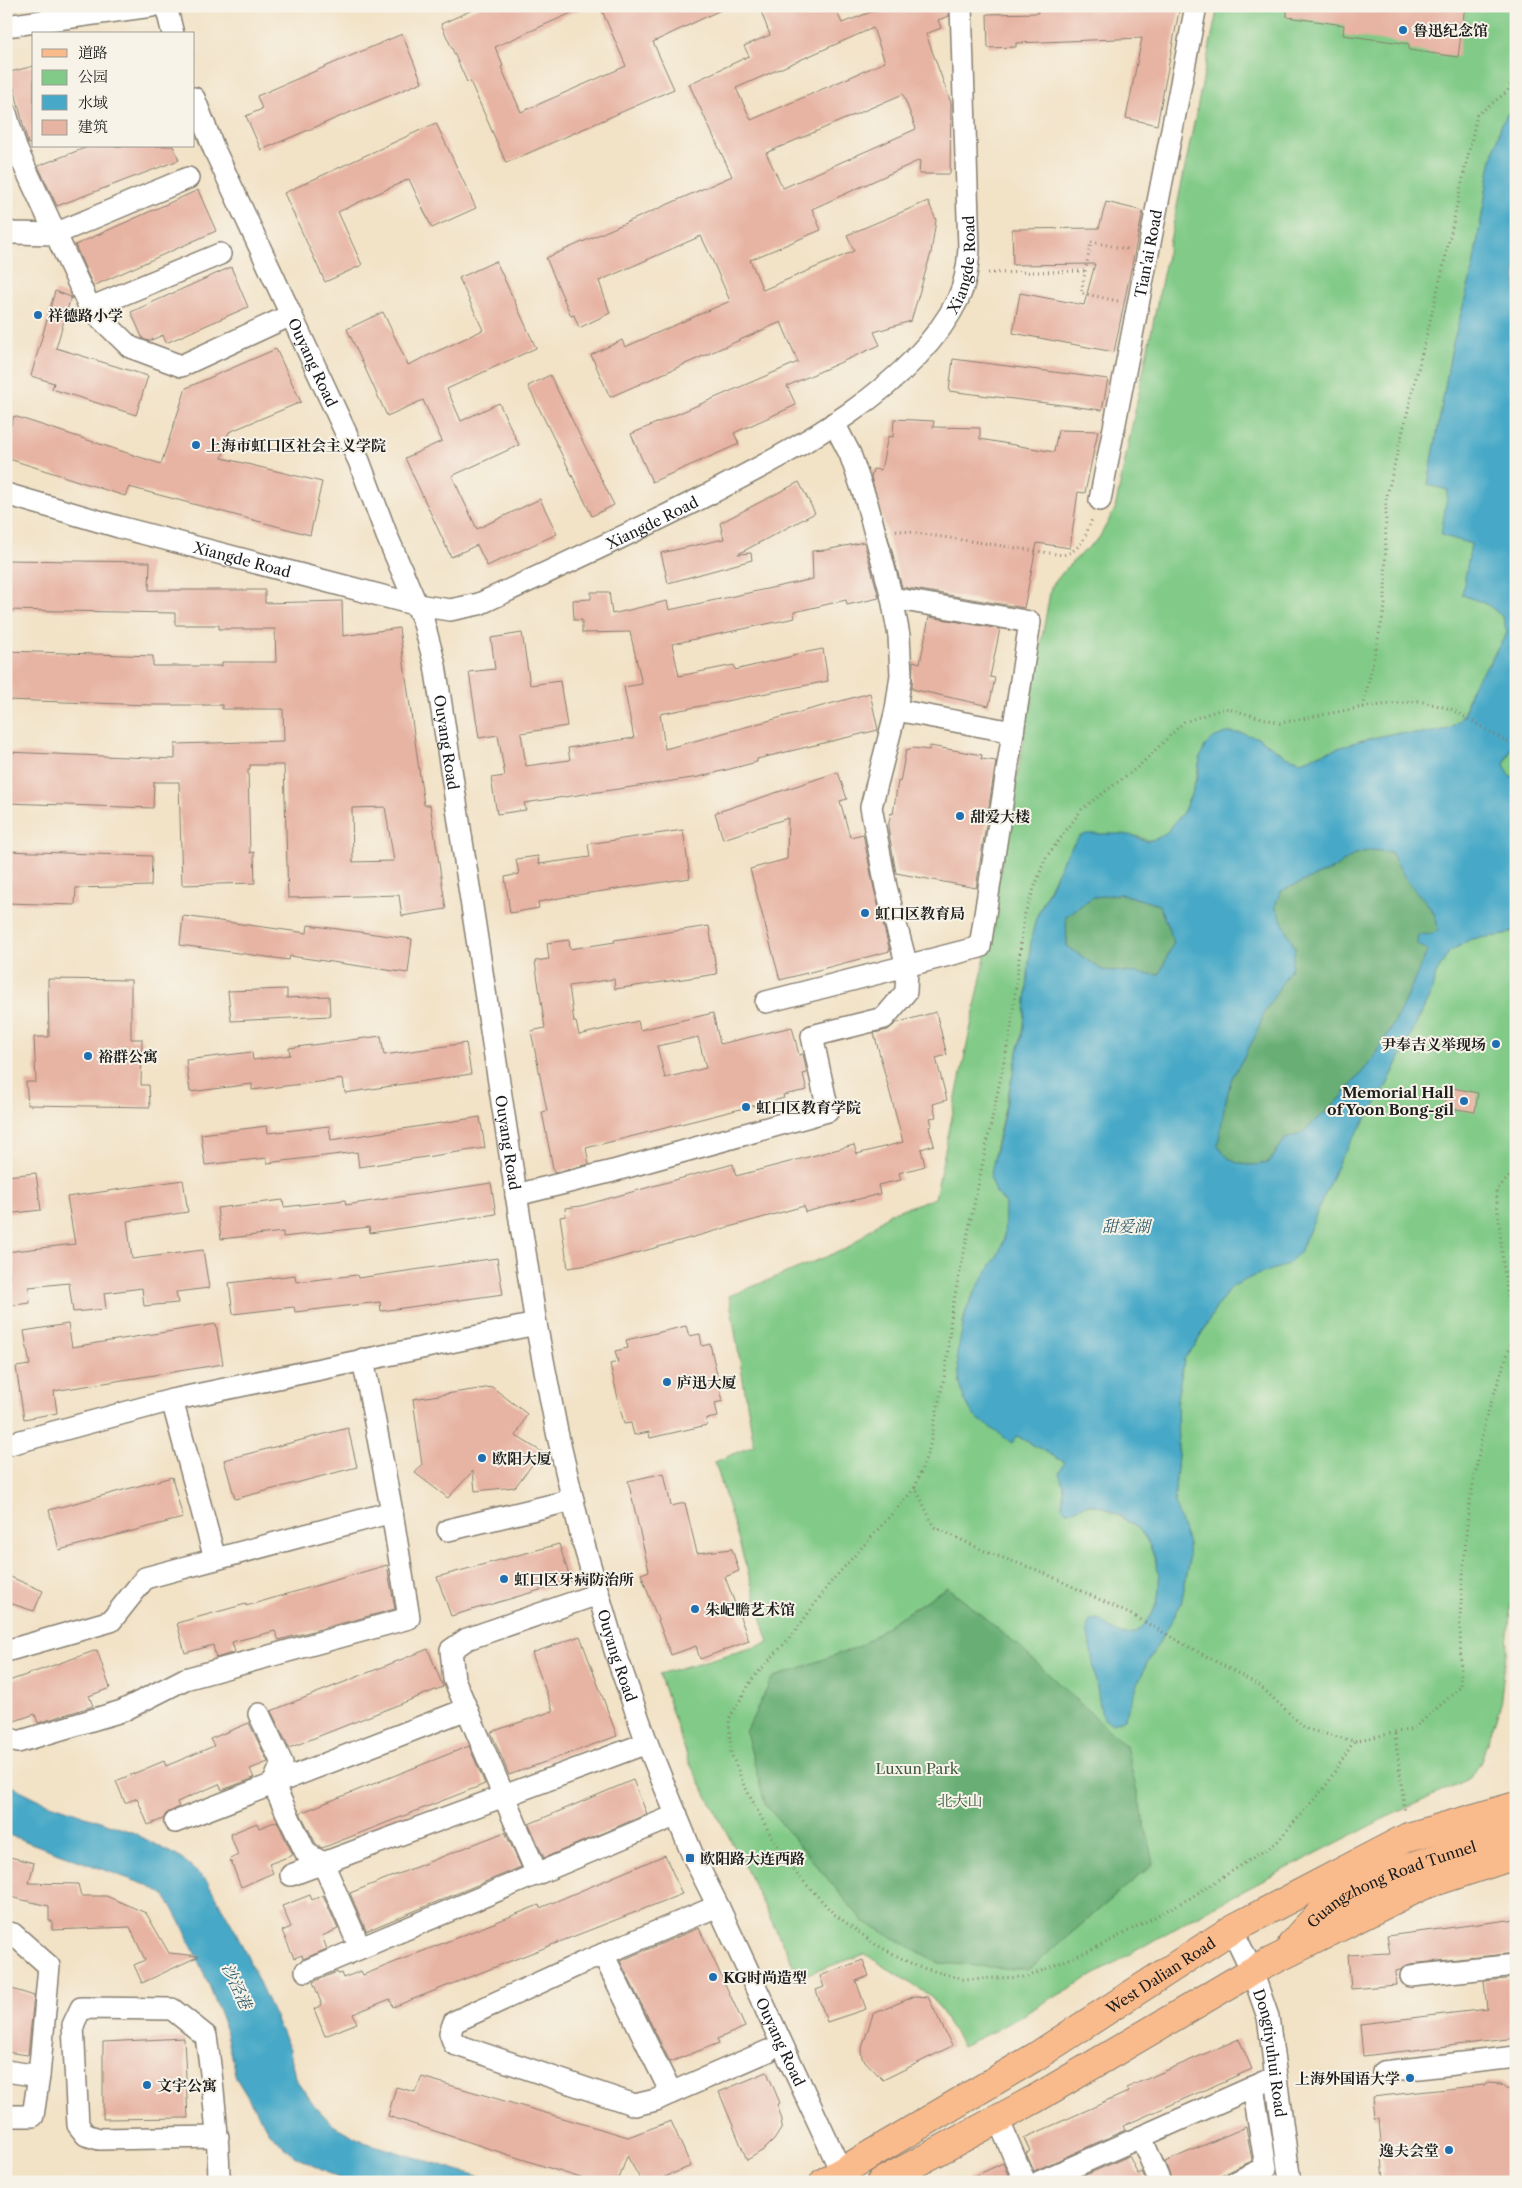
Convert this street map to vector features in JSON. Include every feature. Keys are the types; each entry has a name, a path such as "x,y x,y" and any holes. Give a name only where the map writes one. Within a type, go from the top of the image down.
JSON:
{"main road":[{"name":"West Dalian Road","path":"837,2179 1035,2057 1232,1929 1408,1837 1512,1796"},
{"name":"Guangzhong Road Tunnel","path":"1282,1957 1301,1933 1323,1912 1351,1892 1414,1866 1516,1833"},
{"path":"881,2182 998,2118 1252,1971 1422,1886 1516,1855"}],"street":[{"path":"6,26 152,6"},
{"path":"166,6 172,32"},
{"name":"Xiangde Road","path":"6,494 119,527 417,605 450,610 479,604 672,513 756,470 834,423 869,398 900,372 928,343 958,300 967,278 969,248 961,6"},
{"name":"Tian'ai Road","path":"1100,500 1196,6"},
{"name":"Ouyang Road","path":"195,101 214,149 359,461 387,536 428,635 536,1324 557,1432 573,1500 617,1657 647,1744 693,1856 718,1906 837,2179"},
{"path":"7,121 25,145 56,234 90,308 130,347 181,366 291,315"},
{"path":"6,231 13,233 56,234 188,178"},
{"path":"90,308 220,254"},
{"path":"516,1195 828,1111 812,1036 884,1018 906,992 907,966 886,887 871,807 896,710 901,675 899,636 892,598 867,503 850,454 834,423"},
{"path":"766,1002 980,947 1030,622 892,598"},
{"path":"896,710 1013,732"},
{"path":"6,1445 172,1400 536,1324"},
{"path":"6,1737 18,1742 122,1711 185,1679 409,1618 392,1512 363,1359"},
{"path":"172,1400 215,1559"},
{"path":"448,1530 573,1500"},
{"path":"6,1651 112,1621 145,1578 392,1512"},
{"path":"537,1874 454,1679 450,1650 468,1638 598,1594"},
{"path":"175,1822 467,1709"},
{"path":"259,1714 282,1763 273,1784 306,1853 323,1863 360,1948"},
{"path":"291,1875 647,1744"},
{"path":"306,1971 677,1815"},
{"path":"718,1906 603,1954 454,2022 450,2033 454,2044 635,2105 656,2100 768,2051"},
{"name":"Dongtiyuhui Road","path":"1232,1929 1252,1971 1268,2018 1290,2182"},
{"path":"6,1933 13,1934 49,1966 33,2116 6,2116"},
{"path":"603,1954 671,2093"},
{"path":"1411,1976 1516,1965"},
{"path":"218,2137 99,2139 86,2135 78,2124 73,2025 81,2008 172,2009 206,2036 213,2084 218,2137 220,2180 223,2182"},
{"path":"1383,2072 1516,2057"},
{"path":"6,2071 38,2076"},
{"path":"1039,2182 1276,2077"},
{"path":"1235,2182 1266,2168 1253,2087"},
{"path":"998,2118 1025,2182"},
{"path":"1141,2137 1160,2182"}],"path":[{"path":"1363,707 1385,607 1386,499 1442,272 1477,115 1508,91 1516,68"},
{"path":"1138,305 1081,294 1085,271 1091,242 1148,254"},
{"path":"984,273 1085,271"},
{"path":"873,526 1036,553 1063,555 1073,552 1081,545 1100,500"},
{"path":"1354,1741 1325,1787 1276,1843 1190,1898 1102,1945 1027,1977 963,1980 916,1966 875,1944 834,1914 795,1872 770,1834 744,1785 731,1753 729,1719 753,1678 794,1633 830,1583 915,1487 929,1449 946,1368 952,1309 1011,1028 1024,916 1045,859 1082,810 1138,767 1184,722 1225,708 1280,723 1363,707 1419,701 1451,709 1516,746"},
{"path":"915,1487 934,1527 989,1553 1040,1571 1136,1617 1259,1685 1306,1729 1354,1741 1413,1729 1461,1687 1460,1616 1468,1512 1485,1421 1514,1335 1503,1263 1496,1190 1516,1169"},
{"path":"1395,1734 1408,1837"}],"green space":[{"name":"Luxun Park","path":"1218,6 1516,6 1516,100 1501,125 1490,168 1472,273 1452,347 1428,485 1448,490 1471,544 1463,595 1487,604 1503,617 1507,633 1468,697 1466,708 1460,720 1449,729 1422,734 1396,733 1359,741 1301,761 1285,756 1259,738 1200,758 1196,780 1187,804 1174,825 1156,839 1148,840 1135,836 1123,836 1074,843 1054,878 1036,918 1031,939 1024,1026 995,1150 994,1190 1005,1203 1004,1238 998,1255 966,1310 961,1347 960,1384 1012,1443 1017,1436 1065,1462 1060,1474 1064,1485 1062,1507 1067,1511 1088,1505 1096,1505 1103,1508 1136,1528 1149,1545 1157,1565 1160,1585 1154,1609 1148,1620 1141,1629 1132,1634 1122,1634 1111,1628 1089,1642 1093,1657 1123,1719 1145,1667 1181,1604 1189,1563 1174,1502 1178,1455 1177,1399 1184,1359 1196,1344 1216,1308 1231,1287 1300,1252 1339,1161 1386,1087 1431,993 1436,974 1449,952 1471,939 1505,935 1516,930 1516,1563 1500,1706 1480,1763 1471,1778 1381,1820 1216,1905 996,2030 962,2046 932,1997 865,1954 799,1977 746,1869 689,1762 659,1674 769,1643 715,1462 754,1445 729,1296 848,1248 890,1213 935,1198 982,973 1051,587 1068,566 1099,538 1115,509"},
{"path":"1516,739 1516,778 1509,775 1504,764"},
{"path":"1371,850 1391,852 1410,885 1421,894 1436,917 1438,930 1432,934 1429,950 1396,1020 1372,1060 1340,1099 1301,1134 1285,1139 1269,1163 1246,1165 1235,1162 1218,1146 1231,1080 1257,1033 1264,1013 1291,968 1295,948 1275,906 1281,891 1331,870 1355,854"},
{"path":"1122,894 1159,905 1174,942 1159,975 1102,970 1067,946 1066,916 1093,897"},
{"name":"北大山","path":"947,1587 1014,1642 1126,1746 1154,1863 1028,1970 939,1963 863,1921 765,1804 746,1732 772,1678 860,1646 894,1621"}],"water":[{"name":"甜爱湖","path":"1516,100 1516,739 1504,764 1509,775 1516,778 1516,930 1505,935 1471,939 1449,952 1436,974 1431,993 1386,1087 1339,1161 1300,1252 1287,1265 1254,1276 1231,1287 1216,1308 1196,1344 1184,1359 1177,1399 1178,1455 1174,1502 1188,1544 1189,1563 1181,1604 1145,1667 1124,1719 1114,1723 1105,1720 1101,1712 1087,1627 1090,1620 1099,1619 1115,1631 1125,1635 1136,1632 1145,1624 1152,1615 1159,1593 1158,1569 1155,1557 1144,1536 1122,1517 1092,1504 1066,1511 1062,1507 1064,1485 1059,1474 1064,1462 1017,1436 1012,1443 974,1416 964,1399 960,1384 957,1354 966,1311 977,1288 999,1253 1004,1239 1005,1203 994,1190 990,1177 1024,1026 1031,939 1036,918 1064,858 1079,837 1086,834 1123,834 1146,841 1156,839 1167,832 1184,811 1198,775 1200,758 1205,746 1213,738 1226,733 1242,733 1259,738 1285,756 1301,761 1359,741 1396,733 1422,734 1449,729 1460,720 1466,708 1472,685 1489,664 1507,633 1503,617 1487,604 1462,595 1471,544 1441,535 1448,490 1428,485 1452,347 1472,273 1490,168 1501,125","holes":["1371,850 1391,852 1406,880 1432,909 1438,930 1432,934 1418,935 1417,944 1428,950 1396,1020 1372,1060 1340,1099 1301,1134 1285,1139 1269,1163 1246,1165 1234,1162 1218,1146 1231,1080 1257,1033 1264,1013 1291,968 1295,948 1275,906 1281,891 1331,870 1355,854","1122,894 1159,905 1174,942 1159,975 1102,970 1067,946 1066,916 1093,897"]},
{"name":"沙泾港","path":"6,1783 42,1801 132,1832 179,1857 207,1881 236,1932 290,2050 295,2078 315,2106 333,2125 364,2142 498,2182 346,2182 294,2156 269,2132 236,2078 223,2021 209,1985 184,1929 172,1906 163,1894 146,1885 6,1834"}],"building":[{"path":"481,6 587,6 495,47 503,66 501,67 521,112 626,66 600,6 729,6 653,42 674,89 506,163 470,81 467,82 441,24"},
{"path":"759,6 834,6 842,23 887,6 949,6 949,16 938,20 941,28 926,34 951,103 950,174 919,174 920,160 812,209 821,230 750,260 763,290 854,251 847,235 928,201 936,220 931,253 911,321 874,332 880,345 787,386 796,405 734,433 739,444 652,482 631,434 798,362 781,322 610,397 591,355 622,340 625,347 730,301 711,257 701,236 599,281 610,313 579,328 574,315 571,316 546,258 732,176 689,84 749,56 744,46 770,35","holes":["873,28 885,62 751,120 736,88","903,94 916,129 783,188 766,153"]},
{"path":"1037,6 1180,6 1157,125 1126,118 1142,38 1016,43 1016,47 988,48 987,14 1038,13"},
{"name":"鲁迅纪念馆","path":"1287,6 1465,6 1458,57 1409,50 1409,44 1343,35 1344,25 1287,17"},
{"path":"402,34 422,82 261,150 246,116 262,109 257,96"},
{"path":"32,66 32,143 28,144 10,72"},
{"path":"436,123 476,208 432,228 409,179 338,212 362,265 325,282 284,193"},
{"path":"85,148 174,148 179,160 57,206 38,166"},
{"path":"198,190 216,231 93,286 75,245"},
{"path":"1106,202 1143,211 1114,352 1013,333 1020,293 1084,305 1095,264 1013,265 1012,229 1099,228"},
{"path":"496,261 536,348 447,389 461,421 499,403 519,445 452,476 477,529 540,499 557,534 487,566 477,545 451,557 405,458 442,441 423,400 387,416 347,329 383,312 408,365 483,330 459,278"},
{"path":"231,267 248,307 166,343 163,335 149,341 143,339 131,312"},
{"path":"55,291 71,297 56,348 148,376 136,415 52,389 54,383 31,376"},
{"name":"上海市虹口区社会主义学院","path":"276,349 301,402 229,432 222,458 322,482 310,535 129,487 125,496 6,458 6,439 14,416 161,464 186,388"},
{"path":"953,359 1108,379 1102,410 949,391"},
{"path":"550,375 614,505 592,516 528,386"},
{"path":"894,419 934,421 933,427 980,428 980,439 1054,452 1058,430 1098,431 1085,493 1078,492 1070,548 1037,543 1024,608 902,587 871,477 873,469 881,470 888,436 893,437"},
{"path":"799,482 815,513 738,554 751,553 752,560 668,583 661,553 724,539 720,523"},
{"path":"864,542 879,598 847,605 846,600 794,612 795,618 672,644 679,676 734,665 735,670 823,649 828,681 660,714 665,749 870,693 878,730 757,759 757,762 699,777 524,803 526,810 497,814 491,778 505,776 498,735 479,738 469,672 495,669 491,638 522,633 530,685 560,681 567,726 521,733 526,766 570,760 568,748 634,738 624,687 642,684 630,632 582,633 582,620 574,620 573,600 591,599 591,592 609,592 612,614 667,601 669,610 813,579 812,551"},
{"path":"6,560 150,562 149,590 265,590 265,603 342,601 343,636 399,628 424,805 430,805 446,909 402,916 399,895 288,898 284,765 250,765 250,770 248,770 250,853 254,852 255,883 182,885 179,782 154,782 153,808 6,803 6,752 175,759 175,744 284,741 283,709 222,709 222,705 151,705 6,700 6,651 153,656 153,666 222,666 222,662 276,662 275,629 219,629 219,625 175,625 175,613 6,610","holes":["385,807 394,861 353,862 352,808"]},
{"path":"929,617 1000,629 990,677 995,678 989,706 912,689 913,661 920,663"},
{"name":"甜爱大楼","path":"930,746 982,755 981,759 996,761 976,888 896,873 888,827 891,813 893,814 898,781 900,782 906,750 913,748 929,750"},
{"name":"虹口区教育局","path":"838,772 847,799 840,801 850,837 863,834 874,889 890,951 780,980 750,869 787,859 788,818 723,839 715,813"},
{"path":"683,830 690,878 538,902 539,908 510,913 505,877 519,874 516,859 538,856 539,864 590,857 588,844"},
{"path":"6,851 152,856 151,886 76,888 75,905 6,903"},
{"path":"183,916 307,933 308,925 412,939 408,973 290,956 289,960 180,945"},
{"path":"709,926 717,974 615,989 614,979 569,986 574,1022 576,1022 579,1035 638,1021 640,1030 713,1013 720,1044 792,1027 799,1055 803,1054 807,1073 803,1074 807,1090 783,1095 784,1098 586,1148 589,1164 554,1173 542,1112 547,1111 531,1031 545,1028 535,961 549,959 547,943 569,940 570,949 615,942 614,940","holes":["698,1037 706,1068 665,1078 657,1046"]},
{"name":"裕群公寓","path":"48,979 131,980 131,1039 142,1039 141,1085 149,1085 150,1107 28,1105 26,1082 36,1082 34,1037 49,1037"},
{"path":"287,989 287,998 329,996 330,1016 231,1021 228,991"},
{"path":"936,1012 947,1055 936,1058 947,1100 933,1104 936,1117 930,1118 932,1126 929,1127 934,1145 921,1149 925,1166 899,1173 901,1180 878,1185 880,1194 805,1212 804,1206 601,1263 568,1268 560,1217 566,1216 565,1208 581,1206 733,1164 736,1176 854,1145 857,1154 903,1142 874,1033 888,1030 896,1023"},
{"path":"381,1036 384,1055 466,1043 471,1074 345,1093 343,1079 252,1090 252,1084 190,1092 186,1060 252,1052 253,1060 290,1055 289,1048"},
{"path":"1448,1087 1478,1093 1475,1112 1444,1107"},
{"path":"480,1117 485,1148 359,1167 357,1152 267,1163 267,1158 205,1165 201,1134 267,1126 268,1133 329,1126 331,1140"},
{"path":"36,1173 41,1210 6,1214 6,1176"},
{"path":"183,1180 188,1212 127,1221 132,1259 203,1250 209,1288 176,1292 178,1303 144,1306 142,1288 104,1293 106,1309 73,1312 69,1283 29,1287 30,1303 6,1306 6,1280 10,1280 6,1252 75,1244 67,1197"},
{"path":"491,1183 496,1214 370,1233 369,1227 283,1237 283,1232 221,1239 217,1208 283,1200 284,1207 345,1200 346,1205"},
{"path":"497,1258 503,1294 381,1311 380,1302 295,1312 294,1307 233,1314 229,1283 295,1275 296,1282 357,1275 358,1278"},
{"path":"68,1324 72,1347 216,1324 223,1364 54,1391 57,1413 24,1419 16,1367 30,1365 24,1331"},
{"name":"庐迅大厦","path":"686,1326 689,1336 700,1334 702,1346 710,1344 723,1401 715,1403 718,1417 706,1419 707,1425 650,1438 649,1432 634,1435 631,1423 624,1424 610,1364 618,1362 615,1351 628,1348 626,1340"},
{"name":"欧阳大厦","path":"492,1387 527,1414 516,1436 542,1452 515,1487 475,1491 473,1471 448,1498 415,1473 422,1465 413,1399"},
{"path":"348,1428 357,1467 235,1499 224,1460"},
{"name":"朱屺瞻艺术馆","path":"664,1473 671,1506 685,1503 697,1553 732,1549 739,1571 725,1577 749,1641 700,1659 696,1646 671,1655 641,1574 649,1571 628,1481"},
{"path":"172,1477 183,1518 59,1550 49,1510"},
{"name":"虹口区牙病防治所","path":"559,1544 571,1581 451,1616 437,1577"},
{"path":"387,1565 395,1609 279,1640 275,1631 232,1642 235,1652 216,1658 213,1645 185,1653 177,1623 246,1604 246,1606"},
{"path":"6,1575 43,1591 34,1611 6,1602"},
{"path":"580,1636 617,1736 509,1775 491,1732 553,1711 532,1653"},
{"path":"428,1649 443,1687 289,1748 271,1711"},
{"path":"97,1650 110,1688 89,1696 93,1706 38,1723 35,1714 6,1724 6,1682"},
{"path":"249,1723 268,1762 250,1769 254,1778 222,1790 219,1784 177,1802 179,1807 166,1814 163,1819 148,1825 137,1798 125,1803 116,1781 164,1761 166,1766 214,1746 210,1739"},
{"path":"469,1746 485,1784 322,1848 316,1844 300,1813"},
{"path":"633,1780 647,1814 544,1858 529,1824"},
{"path":"277,1821 293,1855 269,1864 273,1873 241,1887 230,1859 238,1855 230,1834 257,1823 259,1828"},
{"path":"505,1832 521,1867 366,1931 350,1893"},
{"path":"665,1855 682,1894 393,2007 390,1999 353,2014 357,2023 325,2036 314,2009 322,2005 313,1982 337,1972 338,1974 341,1973 343,1978 361,1971 363,1975 539,1905 540,1908"},
{"path":"6,1856 34,1863 29,1883 78,1884 81,1896 106,1896 146,1913 169,1953 199,1956 142,1983 134,1965 145,1960 130,1927 52,1930 52,1921 49,1921 49,1906 6,1896"},
{"path":"310,1895 312,1900 323,1895 338,1929 322,1936 327,1949 303,1959 302,1955 294,1958 282,1931 291,1927 282,1906"},
{"path":"1516,1919 1516,1953 1410,1964 1395,1971 1396,1985 1351,1989 1348,1955 1390,1953 1387,1936"},
{"path":"699,1928 745,2027 717,2039 719,2043 670,2062 620,1961"},
{"path":"863,1960 869,1976 856,1981 866,2009 827,2022 816,1990 824,1987 820,1976"},
{"path":"1516,1978 1516,2038 1363,2056 1360,2024 1487,2009 1484,1981"},
{"path":"6,1987 34,1996 28,2055 6,2052"},
{"path":"915,1996 928,1997 952,2046 883,2080 862,2058 861,2051 873,2014"},
{"name":"文宇公寓","path":"184,2038 188,2118 103,2119 103,2042"},
{"path":"1239,2039 1252,2069 1123,2126 1125,2130 1034,2171 1026,2153 1030,2151 1024,2138 1128,2092 1126,2088"},
{"path":"767,2072 780,2103 777,2104 782,2120 781,2129 765,2149 747,2160 719,2092"},
{"path":"422,2077 628,2137 671,2121 691,2166 653,2182 642,2182 627,2156 618,2182 593,2182 388,2116 396,2087 415,2092"},
{"name":"逸夫会堂","path":"1488,2082 1502,2083 1516,2094 1516,2182 1384,2182 1379,2118 1374,2118 1372,2097 1484,2085"},
{"path":"1246,2127 1252,2161 1205,2182 1172,2182 1165,2162"},
{"path":"1129,2156 1138,2174 1142,2172 1146,2182 1070,2182"},
{"path":"1003,2163 1011,2182 962,2182"}],"place":[{"name":"鲁迅纪念馆","path":"1403,30"},
{"name":"祥德路小学","path":"38,315"},
{"name":"上海市虹口区社会主义学院","path":"196,445"},
{"name":"甜爱大楼","path":"960,816"},
{"name":"虹口区教育局","path":"865,913"},
{"name":"尹奉吉义举现场","path":"1496,1044"},
{"name":"裕群公寓","path":"88,1056"},
{"name":"Memorial Hall of Yoon Bong-gil","path":"1464,1101"},
{"name":"虹口区教育学院","path":"746,1107"},
{"name":"庐迅大厦","path":"667,1382"},
{"name":"欧阳大厦","path":"482,1458"},
{"name":"虹口区牙病防治所","path":"504,1579"},
{"name":"朱屺瞻艺术馆","path":"695,1609"},
{"name":"欧阳路大连西路","path":"690,1858"},
{"name":"KG时尚造型","path":"713,1977"},
{"name":"上海外国语大学","path":"1410,2078"},
{"name":"文宇公寓","path":"147,2085"},
{"name":"逸夫会堂","path":"1449,2150"}]}
